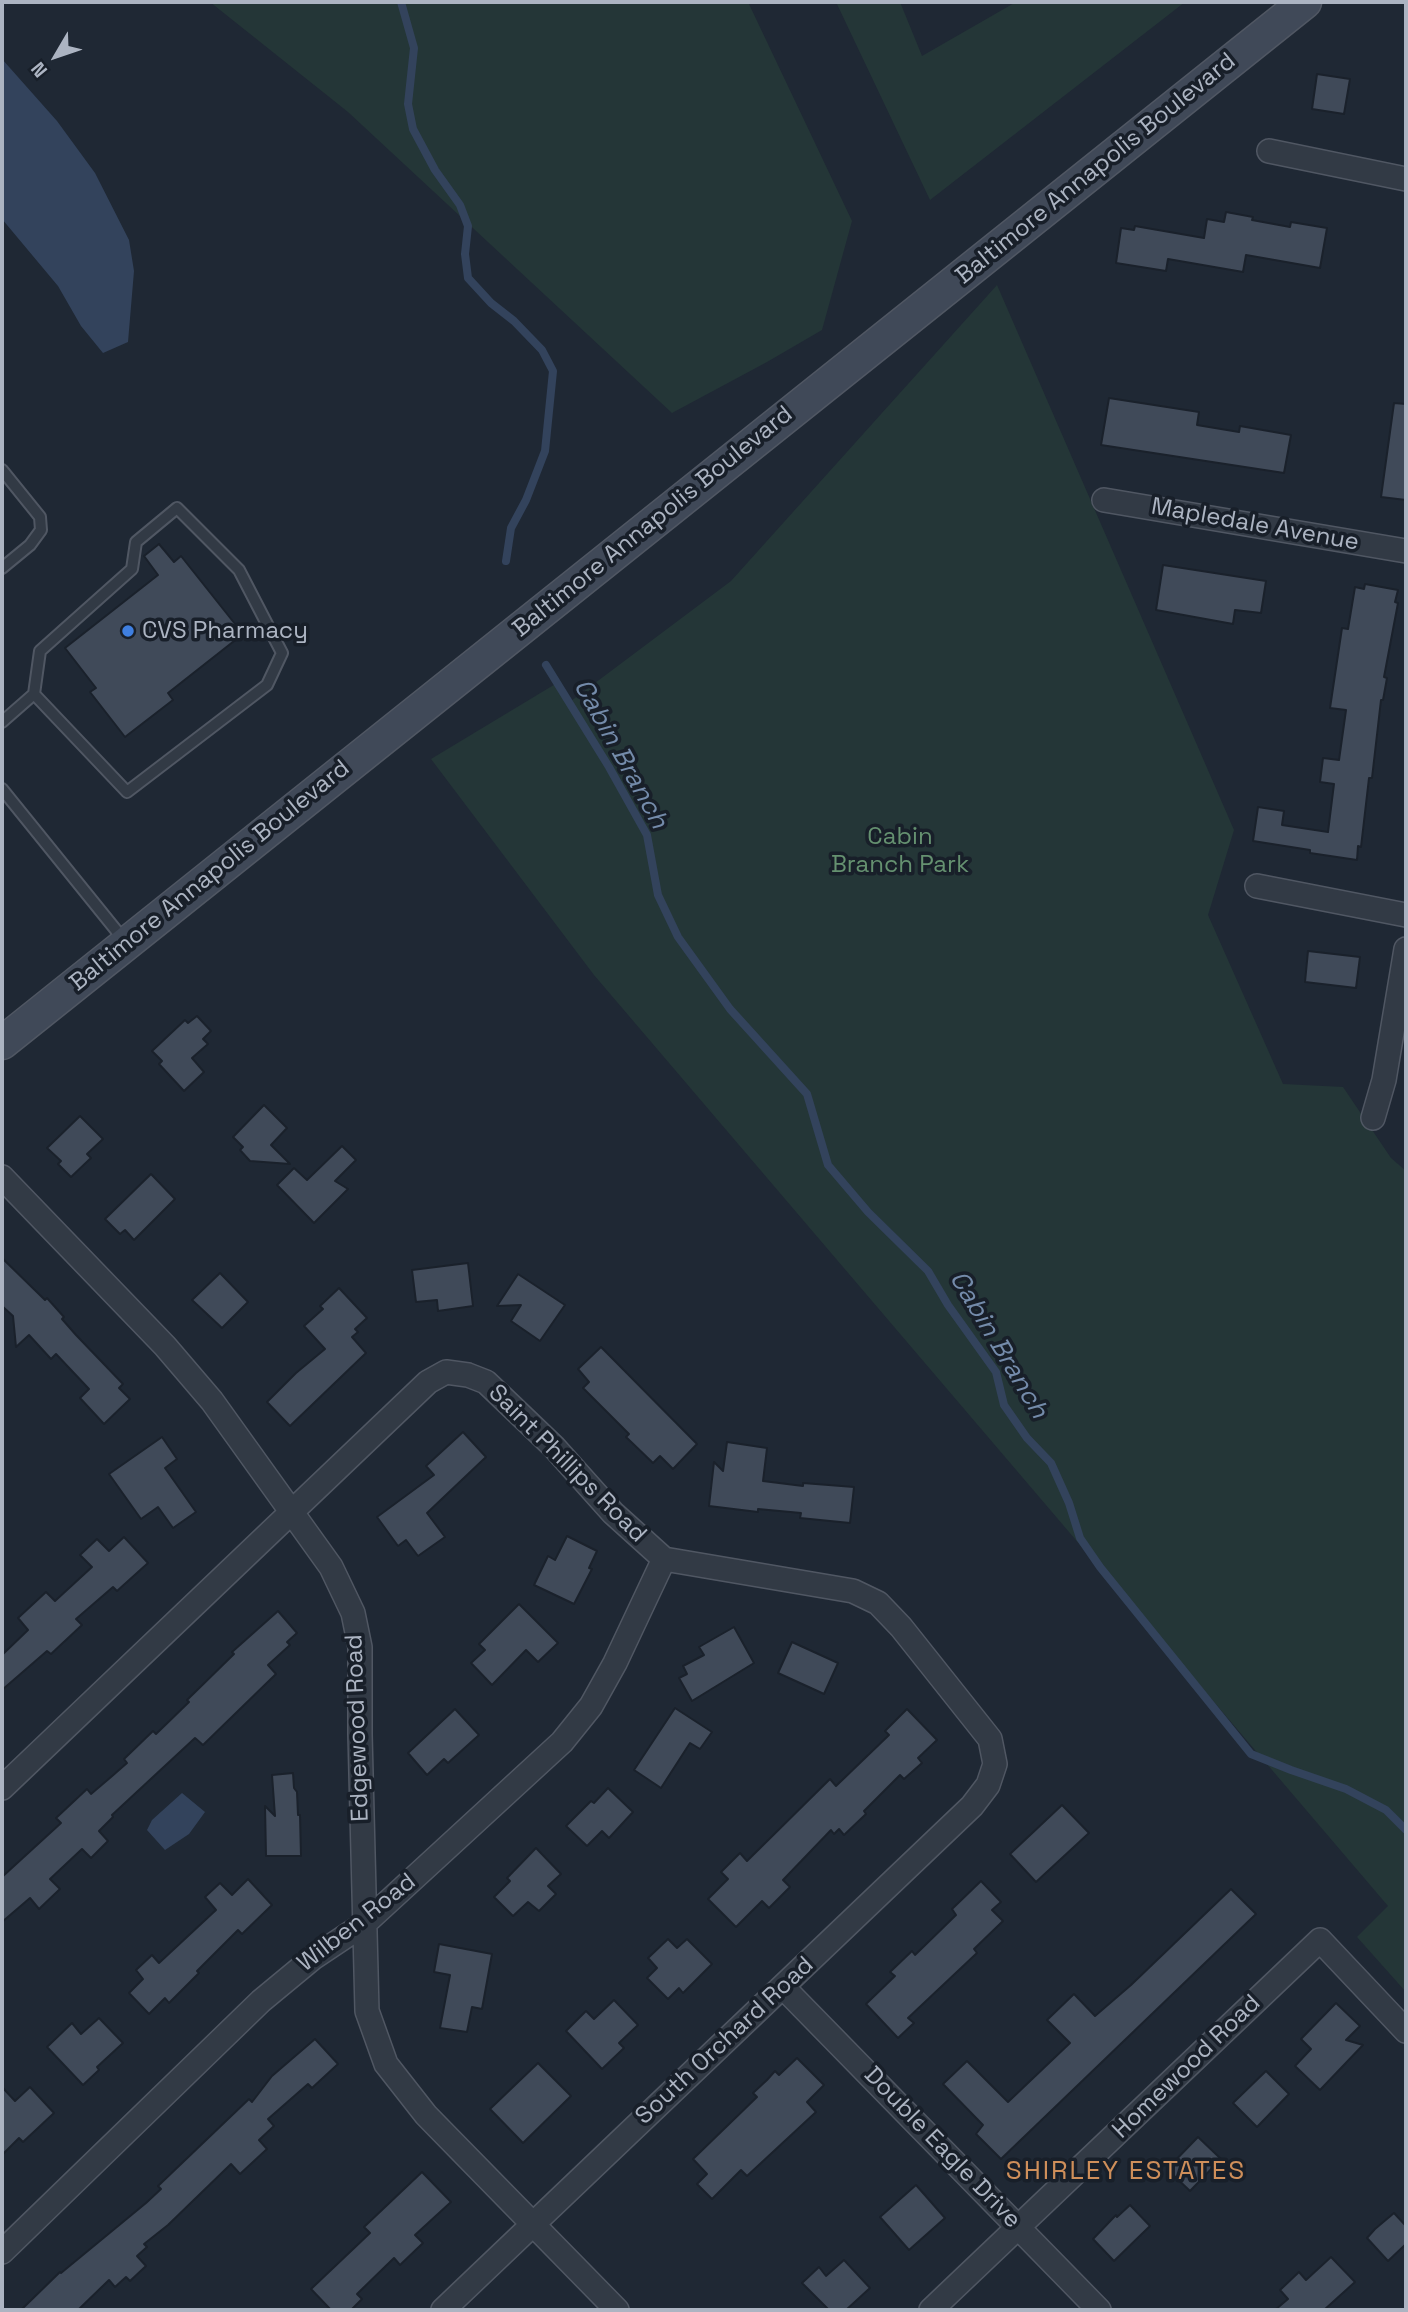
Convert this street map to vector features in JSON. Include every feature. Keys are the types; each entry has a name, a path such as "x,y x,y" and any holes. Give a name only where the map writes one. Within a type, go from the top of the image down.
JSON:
{"main road":[{"name":"Baltimore Annapolis Boulevard","path":"2,1043 1305,2"}],"street":[{"path":"1269,151 1406,179"},
{"name":"Mapledale Avenue","path":"1104,500 1406,551"},
{"path":"1257,886 1406,915"},
{"path":"1373,1118 1384,1080 1406,948"},
{"name":"Edgewood Road","path":"2,1177 165,1346 212,1401 331,1567 352,1613 360,1647 359,1734 367,2011 386,2064 426,2115 617,2310"},
{"name":"Saint Phillips Road","path":"2,1788 428,1382 446,1373 468,1375 486,1382 554,1447 613,1513 664,1559 853,1591 878,1603 901,1627 990,1739 995,1764"},
{"name":"Wilben Road","path":"2,2252 261,2001 313,1958 365,1924 562,1742 591,1706 615,1663 664,1559"},
{"name":"South Orchard Road","path":"443,2310 972,1806 988,1785 995,1764"},
{"name":"Homewood Road","path":"931,2310 1320,1940 1406,2031"},
{"name":"Double Eagle Drive","path":"783,1987 1099,2310"}],"lane":[{"path":"2,470 40,517 41,530 30,545 2,568"},
{"path":"2,722 34,694 40,651 132,569 136,542 177,508 239,570 282,653 268,685 127,792 34,694"},
{"path":"2,789 126,942"}],"green space":[{"path":"210,2 748,2 852,221 822,330 672,413 348,112"},
{"path":"836,2 900,2 922,56 1016,2 1185,2 930,200"},
{"name":"Cabin Branch Park","path":"997,285 1234,830 1208,915 1283,1084 1343,1087 1391,1158 1406,1171 1406,1992 1357,1937 1388,1906 594,975 431,759 557,683 571,701 731,581"}],"water":[{"path":"2,59 57,121 95,173 129,240 134,271 128,342 103,353 81,326 58,286 2,219"},
{"path":"182,1793 205,1812 189,1834 165,1850 147,1830 152,1820"}],"building":[{"path":"1317,74 1350,79 1344,114 1312,109"},
{"path":"1226,212 1290,227 1291,222 1327,228 1320,268 1246,255 1243,272 1168,259 1166,271 1116,263 1121,228 1134,230 1135,226 1204,238 1207,219 1224,222"},
{"path":"1109,398 1199,412 1197,425 1239,432 1240,426 1291,435 1284,473 1101,445"},
{"path":"1394,403 1406,404 1406,500 1381,497"},
{"path":"159,544 174,562 181,556 243,634 168,693 173,700 125,737 90,692 96,688 65,648 158,575 144,556"},
{"path":"1163,565 1266,581 1261,613 1235,610 1233,624 1156,610"},
{"path":"1365,584 1398,590 1395,602 1398,603 1384,677 1387,678 1381,700 1372,778 1369,778 1357,860 1253,841 1258,807 1284,811 1282,825 1328,832 1334,784 1320,782 1323,758 1339,760 1346,710 1330,708 1342,628 1348,629 1355,587 1364,589"},
{"path":"1308,951 1360,957 1356,988 1305,982"},
{"path":"197,1016 211,1031 203,1039 208,1044 192,1058 204,1072 184,1091 159,1064 162,1061 152,1051 185,1020 188,1023"},
{"path":"264,1105 287,1128 271,1145 290,1164 250,1161 240,1150 243,1147 233,1137"},
{"path":"80,1116 103,1139 87,1154 91,1158 71,1177 58,1164 61,1161 47,1148"},
{"path":"342,1146 356,1160 335,1181 348,1189 314,1223 277,1185 294,1168 307,1180"},
{"path":"151,1174 175,1199 134,1240 125,1230 120,1234 105,1219"},
{"path":"2,1258 45,1300 47,1298 76,1335 123,1384 119,1388 130,1399 104,1424 80,1398 89,1389 56,1354 51,1359 29,1335 16,1347 13,1316 2,1306"},
{"path":"468,1263 473,1306 438,1311 437,1300 416,1302 412,1270"},
{"path":"220,1273 248,1302 222,1328 192,1300"},
{"path":"518,1274 565,1305 540,1341 511,1321 521,1305 497,1306"},
{"path":"339,1288 367,1318 355,1329 358,1332 352,1337 366,1353 290,1426 267,1402 325,1349 304,1326 323,1309 320,1306"},
{"path":"601,1347 697,1444 673,1469 660,1456 653,1463 626,1437 629,1434 583,1388 589,1382 578,1369"},
{"path":"463,1432 486,1457 427,1513 445,1537 418,1556 406,1540 398,1546 377,1517 434,1475 426,1466"},
{"path":"162,1437 177,1459 165,1468 196,1512 173,1528 158,1507 141,1519 109,1474"},
{"path":"727,1442 767,1448 763,1481 803,1486 803,1483 854,1487 850,1523 800,1518 801,1513 758,1509 758,1512 709,1506 714,1462 723,1471"},
{"path":"567,1536 597,1551 589,1568 592,1569 574,1604 534,1585 548,1556 555,1560"},
{"path":"124,1537 148,1563 117,1591 113,1587 76,1619 82,1625 51,1654 47,1651 2,1690 2,1655 28,1630 18,1618 46,1592 55,1601 92,1567 80,1555 97,1539 109,1551"},
{"path":"519,1604 558,1643 538,1662 526,1650 492,1685 471,1663 485,1650 479,1644"},
{"path":"278,1611 297,1633 287,1642 290,1645 268,1665 276,1674 203,1745 195,1738 112,1815 99,1831 108,1841 91,1858 82,1849 50,1879 60,1889 39,1909 30,1898 2,1922 2,1877 61,1823 56,1818 87,1789 91,1794 127,1763 124,1759 153,1731 156,1734 234,1654 232,1652"},
{"path":"734,1627 754,1663 692,1701 679,1678 687,1674 683,1666 704,1655 699,1647"},
{"path":"792,1642 838,1663 824,1694 778,1673"},
{"path":"675,1708 712,1732 700,1749 690,1743 661,1788 634,1770"},
{"path":"455,1709 479,1735 448,1763 444,1759 427,1775 408,1753"},
{"path":"907,1709 937,1740 918,1758 922,1763 904,1779 900,1775 844,1835 839,1829 834,1834 831,1830 783,1880 790,1887 769,1908 762,1901 736,1927 708,1899 728,1879 721,1872 740,1853 747,1861 830,1779 836,1786 889,1735 885,1731"},
{"path":"293,1773 300,1815 301,1856 266,1856 265,1806 275,1816 272,1775"},
{"path":"608,1788 633,1812 609,1838 602,1831 587,1846 566,1826"},
{"path":"1062,1805 1089,1833 1036,1882 1010,1854"},
{"path":"536,1848 561,1874 548,1886 556,1894 539,1911 528,1902 513,1916 494,1897 510,1881 507,1878"},
{"path":"248,1879 272,1905 242,1934 238,1930 169,2003 165,1998 149,2014 129,1993 143,1979 136,1970 152,1955 159,1963 216,1910 205,1897 220,1883 232,1895"},
{"path":"981,1881 1001,1902 992,1910 1003,1921 974,1949 977,1953 908,2018 914,2023 898,2038 866,2004 895,1976 890,1972 912,1951 915,1955 956,1915 952,1909"},
{"path":"1231,1889 1256,1914 1001,2159 976,2134 983,2125 943,2084 967,2061 1008,2102 1070,2043 1047,2020 1074,1994 1095,2016"},
{"path":"668,1939 677,1948 687,1939 712,1964 683,1993 679,1988 668,1999 647,1978 657,1968 648,1958"},
{"path":"439,1944 492,1954 482,2009 472,2007 467,2032 440,2028 450,1975 434,1972"},
{"path":"614,2000 638,2025 619,2043 624,2048 602,2069 566,2031 586,2011 594,2019"},
{"path":"1336,2003 1360,2026 1346,2040 1363,2045 1320,2090 1295,2066 1311,2049 1301,2039"},
{"path":"99,2018 123,2043 97,2067 99,2070 83,2085 47,2047 72,2023 81,2034"},
{"path":"315,2039 338,2064 312,2088 308,2084 268,2119 274,2126 259,2140 267,2149 240,2174 231,2164 168,2225 144,2244 147,2247 137,2256 146,2266 130,2281 126,2277 115,2287 109,2280 78,2310 21,2310 60,2272 146,2203 161,2189 158,2186 249,2099 252,2102 272,2076"},
{"path":"797,2058 824,2085 807,2102 816,2112 747,2176 741,2170 712,2199 697,2184 707,2174 693,2159 757,2097 753,2093 775,2071 779,2075"},
{"path":"538,2063 571,2096 523,2143 490,2109"},
{"path":"1266,2071 1289,2094 1257,2127 1233,2103"},
{"path":"2,2087 15,2101 30,2087 54,2113 23,2142 19,2138 2,2155"},
{"path":"1198,2137 1221,2159 1190,2191 1167,2169"},
{"path":"422,2172 451,2202 415,2235 423,2243 400,2265 394,2258 357,2294 362,2299 351,2310 331,2310 311,2289 370,2233 364,2227"},
{"path":"916,2185 945,2218 909,2250 880,2217"},
{"path":"1130,2205 1150,2226 1114,2261 1093,2239 1116,2215 1117,2217"},
{"path":"1394,2213 1406,2226 1406,2244 1388,2261 1367,2238"},
{"path":"1331,2257 1355,2282 1324,2310 1275,2310 1288,2299 1280,2290 1299,2272 1306,2280"},
{"path":"844,2260 870,2288 846,2310 829,2310 802,2283 819,2267 826,2276"}],"waterway":[{"name":"Cabin Branch","path":"401,2 414,48 408,104 413,129 435,170 460,205 468,226 465,254 468,278 542,350 553,371 545,451 526,500 511,528 506,561"},
{"name":"Cabin Branch","path":"546,665 647,835 658,895 678,937 730,1009 807,1094 828,1165 868,1212 928,1271 948,1305 996,1372 1004,1405 1027,1438 1051,1463 1069,1503 1080,1538 1100,1567 1251,1754 1346,1789 1386,1810 1406,1830"}],"place":[{"name":"CVS Pharmacy","path":"128,631"}],"district":[{"name":"SHIRLEY ESTATES","path":"1126,2172"}]}
